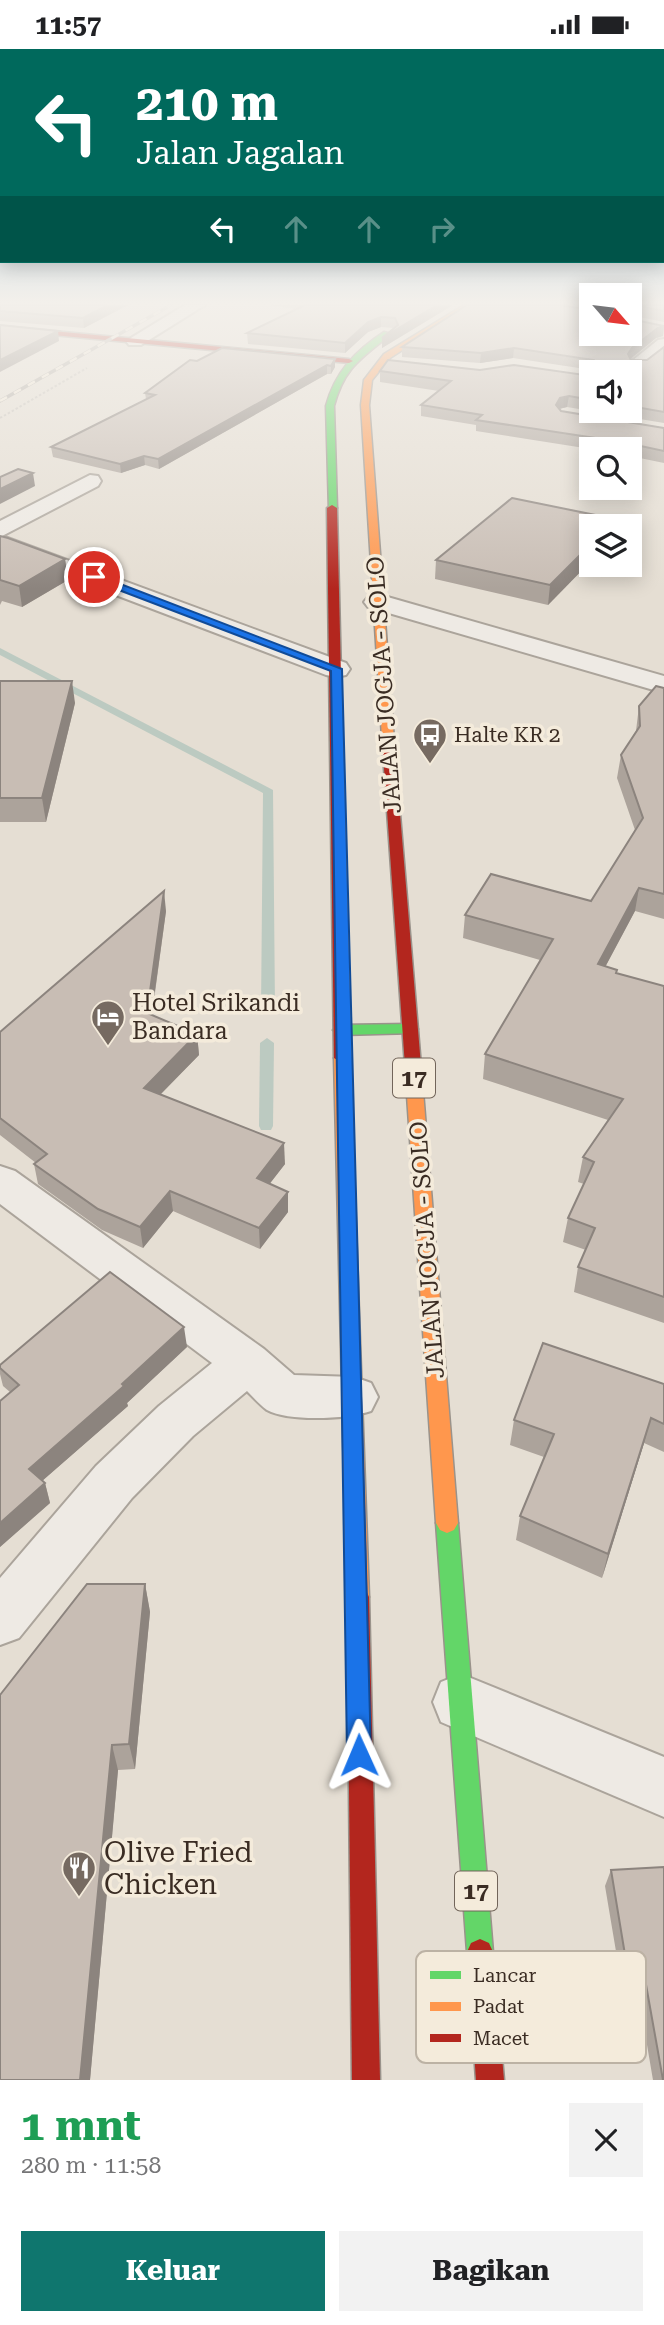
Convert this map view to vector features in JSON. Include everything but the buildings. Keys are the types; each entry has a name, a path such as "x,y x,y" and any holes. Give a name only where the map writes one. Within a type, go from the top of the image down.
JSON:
{"main road":[{"name":"JALAN JOGJA - SOLO","path":"331,400 341,1030 354,1397 366,2080"},
{"name":"JALAN JOGJA - SOLO","path":"366,400 377,602 480,1951"},
{"path":"341,1030 410,1029"}],"street":[{"path":"0,530 90,481"},
{"path":"0,543 336,669"},
{"path":"377,602 662,682"},
{"path":"0,1182 247,1363 284,1395 354,1397"},
{"path":"0,1619 114,1482 176,1421 247,1363"},
{"path":"461,1702 664,1787"}],"path":[{"path":"0,418 32,400"}],"waterway":[{"path":"0,651 269,792 268,1010"},
{"path":"266,1126 267,1043"}],"traffic: fast":[{"path":"332,400 332,508"},
{"path":"341,1030 410,1029"},
{"path":"447,1523 480,1951"}],"traffic: slow":[{"path":"366,400 389,754"},
{"path":"342,1058 358,1597"},
{"path":"413,1066 447,1523"}],"traffic: jam":[{"path":"332,508 342,1058"},
{"path":"389,754 413,1066"},
{"path":"358,1597 366,2080"},
{"path":"489,2063 490,2080"}],"place":[{"name":"Halte KR 2","path":"430,765"},
{"name":"Hotel Srikandi Bandara","path":"108,1047"},
{"name":"Olive Fried Chicken","path":"79,1898"}],"route":[{"path":"94,577 336,669 341,1030 354,1397 359,1755"}]}
